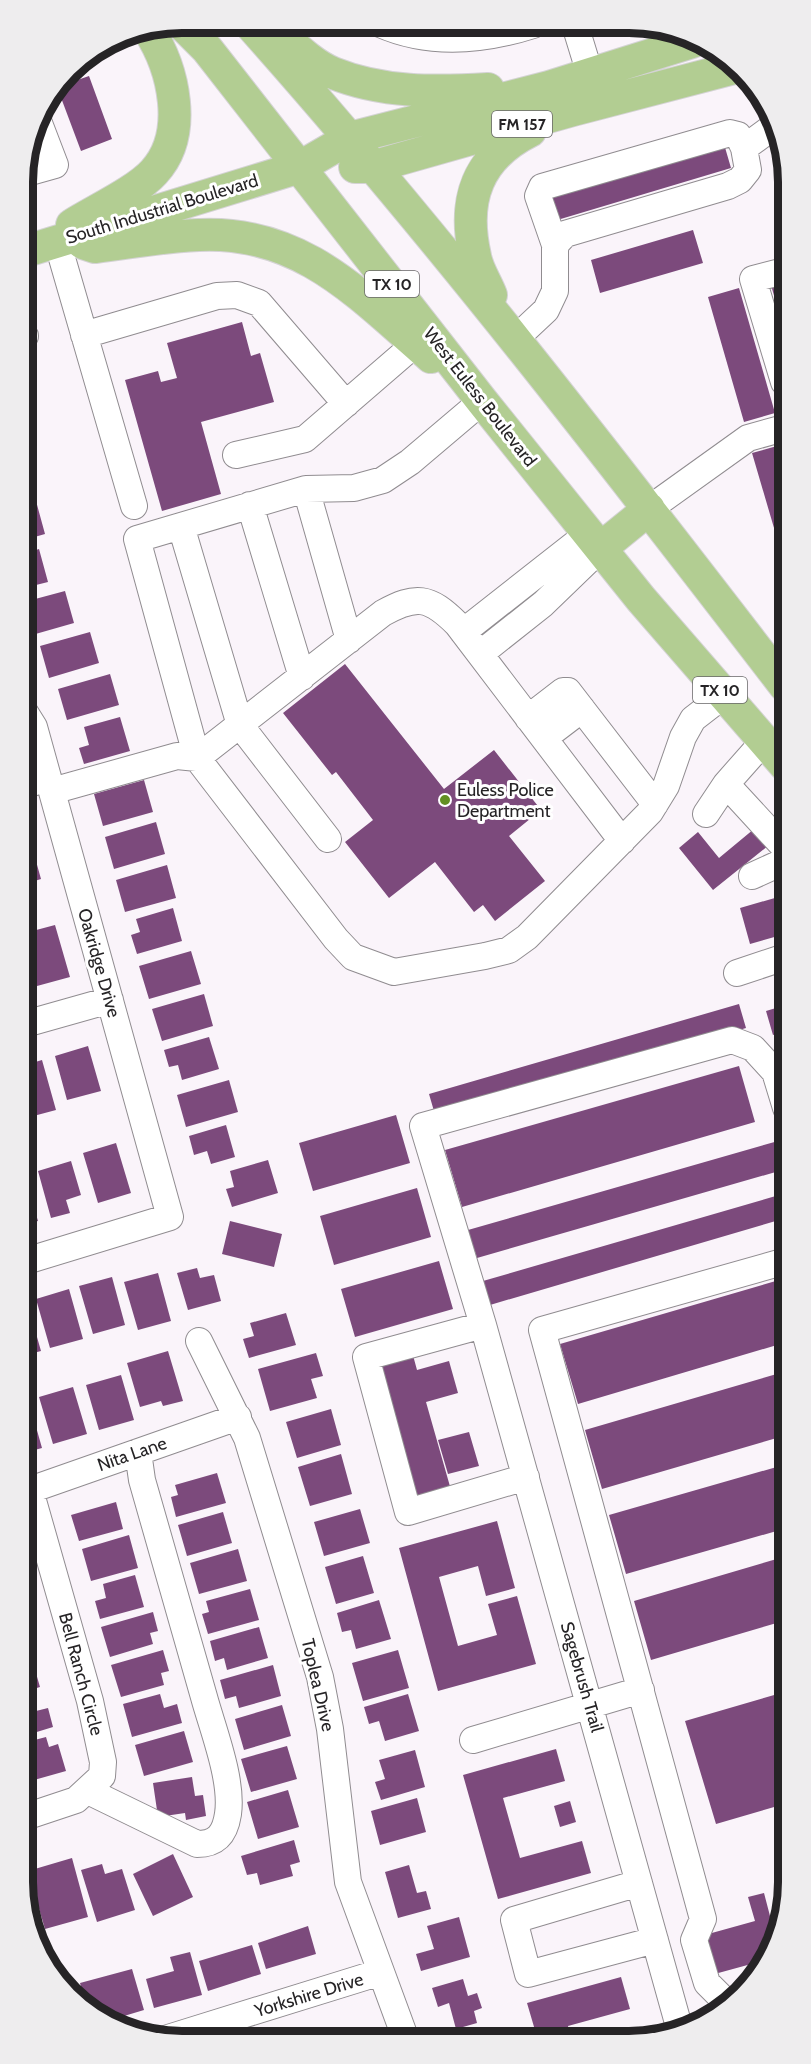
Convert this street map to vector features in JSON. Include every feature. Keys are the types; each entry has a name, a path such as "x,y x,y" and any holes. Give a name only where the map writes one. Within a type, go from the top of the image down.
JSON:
{"main road":[{"name":"West Euless Boulevard","path":"191,33 207,50 482,401 595,541 724,695 775,745"},
{"name":"TX 10","path":"258,33 350,138 505,329 649,509 778,677"},
{"path":"279,33 304,54 332,72 382,88 450,91 549,87"},
{"path":"45,245 140,183 153,173 165,156 173,135 175,102 164,63 151,36"},
{"name":"South Industrial Boulevard","path":"45,245 300,167 350,138 549,87 685,44"},
{"name":"South Industrial Boulevard","path":"300,167 372,167 573,110 728,71"},
{"path":"505,329 475,258 470,227 472,203 481,172 507,142 573,110"},
{"path":"45,245 95,248 199,235 226,235 287,249 327,269 482,401"},
{"path":"595,541 649,509"}],"street":[{"path":"417,33 435,39 458,40 493,33"},
{"path":"577,33 590,74"},
{"path":"744,148 769,130"},
{"path":"33,171 55,165 42,131"},
{"path":"505,329 546,310 555,291 555,245 538,196 542,187 730,133 738,135 744,148 747,170 740,180 728,186 565,234 555,245"},
{"path":"45,245 84,335 134,506"},
{"path":"778,272 753,279 778,362"},
{"path":"84,335 217,296 237,295 259,303 346,404"},
{"path":"236,455 305,439 415,344"},
{"path":"482,401 410,462 383,480 354,488 306,489 137,539 197,758 336,939 353,957 394,972 485,957 509,950 527,937 622,841 655,804 666,786 683,736 693,719 724,695"},
{"path":"649,509 748,438 778,430"},
{"path":"306,489 349,639"},
{"path":"250,505 302,676"},
{"path":"181,526 240,725 328,839"},
{"path":"463,632 525,583 595,541"},
{"path":"480,654 543,604 595,541"},
{"path":"525,583 543,604"},
{"path":"506,599 523,620"},
{"path":"41,785 177,756 197,758 383,613 405,601 422,601 441,608 463,632 622,841"},
{"path":"528,718 564,691 568,691 655,804"},
{"path":"544,738 582,709"},
{"name":"Oakridge Drive","path":"33,726 41,785 110,1000 170,1216 33,1259"},
{"path":"706,814 726,784 775,745"},
{"path":"726,784 778,840"},
{"path":"752,876 778,864"},
{"path":"737,973 778,960"},
{"path":"33,1022 110,1000"},
{"name":"Sagebrush Trail","path":"678,2023 483,1325 423,1126 732,1040 753,1048 778,1063"},
{"path":"722,1998 707,1983 694,1940 703,1919 542,1330 778,1263"},
{"path":"483,1325 366,1357 408,1512 526,1478"},
{"name":"Toplea Drive","path":"199,1341 238,1416 320,1677 330,1729 348,1882 403,2031"},
{"name":"Nita Lane","path":"33,1489 238,1416"},
{"path":"33,1814 76,1800 88,1791 197,1844 210,1844 218,1839 224,1830 229,1796 218,1745 142,1480 138,1452"},
{"name":"Bell Ranch Circle","path":"33,1508 90,1701 103,1761 102,1776 88,1791"},
{"path":"473,1740 641,1690"},
{"path":"639,1883 514,1920 528,1974 655,1940"},
{"name":"Yorkshire Drive","path":"191,2031 381,1972"}],"building":[{"path":"89,76 112,139 81,151 60,96 72,82"},
{"path":"724,144 731,168 554,221 547,197"},
{"path":"693,230 703,263 600,293 591,260"},
{"path":"778,283 778,310 771,285"},
{"path":"739,288 775,413 744,422 708,297"},
{"path":"242,322 251,356 260,353 274,402 201,422 221,494 162,511 125,380 158,371 161,382 177,378 167,343"},
{"path":"778,446 778,542 752,453"},
{"path":"36,501 45,534 33,537 33,502"},
{"path":"39,549 48,582 33,586 33,551"},
{"path":"65,591 74,623 33,635 33,600"},
{"path":"90,632 99,663 49,678 40,646"},
{"name":"Euless Police Department","path":"345,664 444,789 494,750 541,810 509,836 545,881 495,921 483,905 474,912 435,862 389,898 345,842 373,820 336,772 332,775 283,713"},
{"path":"110,674 119,705 67,720 58,689"},
{"path":"120,717 130,751 84,764 79,748 89,745 84,727"},
{"path":"144,780 153,812 103,826 94,794"},
{"path":"156,822 165,854 114,869 105,837"},
{"path":"760,824 774,841 713,890 679,848 698,832 719,858"},
{"path":"33,850 41,879 33,882"},
{"path":"167,865 176,898 125,912 116,880"},
{"path":"778,897 778,936 750,944 740,908"},
{"path":"173,908 182,941 137,954 131,935 140,932 136,919"},
{"path":"55,925 70,977 37,986 33,972 33,931"},
{"path":"191,951 201,984 149,999 139,966"},
{"path":"204,994 213,1026 162,1041 152,1009"},
{"path":"739,1004 746,1028 436,1118 429,1094"},
{"path":"778,1007 778,1033 773,1035 766,1011"},
{"path":"209,1037 219,1069 182,1080 178,1065 169,1067 164,1050"},
{"path":"88,1046 101,1091 67,1100 55,1056"},
{"path":"42,1060 56,1110 33,1116 33,1063"},
{"path":"739,1066 755,1122 462,1207 445,1150"},
{"path":"229,1080 238,1112 186,1127 177,1095"},
{"path":"396,1115 410,1163 313,1191 299,1143"},
{"path":"226,1125 235,1157 211,1164 207,1151 194,1155 189,1136"},
{"path":"778,1141 778,1171 477,1258 468,1230"},
{"path":"116,1143 131,1193 98,1203 83,1153"},
{"path":"268,1160 278,1193 232,1207 226,1189 234,1187 230,1171"},
{"path":"71,1161 81,1195 66,1200 70,1213 51,1218 38,1171"},
{"path":"417,1188 431,1237 334,1265 320,1216"},
{"path":"778,1195 778,1220 490,1305 483,1281"},
{"path":"33,1204 38,1221 33,1222"},
{"path":"230,1221 282,1234 274,1267 222,1254"},
{"path":"439,1261 453,1309 355,1337 341,1289"},
{"path":"197,1268 200,1278 214,1275 221,1301 188,1310 177,1273"},
{"path":"158,1273 171,1321 138,1330 124,1282"},
{"path":"112,1277 125,1325 93,1334 79,1286"},
{"path":"778,1280 778,1345 578,1404 560,1344"},
{"path":"69,1289 83,1339 50,1348 36,1299"},
{"path":"286,1313 296,1345 249,1358 243,1339 254,1336 250,1323"},
{"path":"33,1323 41,1351 33,1353"},
{"path":"411,1348 417,1370 449,1361 458,1393 426,1402 453,1497 414,1508 372,1359"},
{"path":"168,1351 183,1401 163,1406 161,1401 140,1407 127,1363"},
{"path":"316,1353 323,1376 311,1379 317,1398 270,1411 258,1369"},
{"path":"778,1374 778,1438 602,1489 585,1430"},
{"path":"121,1375 134,1420 99,1430 86,1385"},
{"path":"73,1387 87,1434 53,1444 39,1397"},
{"path":"331,1409 341,1445 297,1458 286,1422"},
{"path":"33,1416 42,1448 33,1450"},
{"path":"469,1432 479,1466 448,1474 438,1440"},
{"path":"341,1454 352,1494 310,1506 298,1467"},
{"path":"778,1467 778,1531 626,1574 609,1515"},
{"path":"217,1473 226,1503 176,1517 171,1497 178,1495 175,1485"},
{"path":"116,1502 123,1529 79,1541 71,1515"},
{"path":"360,1509 370,1543 324,1556 314,1522"},
{"path":"223,1512 232,1543 187,1556 178,1525"},
{"path":"497,1521 515,1588 486,1596 478,1566 439,1577 458,1646 497,1635 488,1604 517,1596 536,1664 438,1691 399,1548"},
{"path":"129,1535 138,1568 91,1581 82,1549"},
{"path":"238,1549 247,1581 199,1594 190,1563"},
{"path":"363,1556 374,1593 336,1604 325,1567"},
{"path":"778,1559 778,1623 651,1660 634,1601"},
{"path":"135,1575 144,1607 100,1619 95,1601 106,1598 103,1584"},
{"path":"250,1589 259,1620 208,1634 202,1614 209,1612 206,1601"},
{"path":"379,1600 391,1639 356,1649 351,1630 342,1632 337,1613"},
{"path":"153,1612 158,1631 150,1633 153,1644 110,1657 101,1627"},
{"path":"259,1627 268,1658 227,1670 224,1658 215,1661 210,1641"},
{"path":"163,1650 169,1671 161,1673 164,1685 121,1697 111,1665"},
{"path":"398,1650 409,1688 363,1701 352,1663"},
{"path":"33,1663 40,1687 33,1689"},
{"path":"273,1665 281,1696 239,1708 236,1696 225,1699 220,1680"},
{"path":"160,1694 164,1708 177,1704 182,1723 132,1737 123,1704"},
{"path":"408,1694 419,1731 385,1741 379,1721 369,1724 364,1707"},
{"path":"778,1694 778,1806 716,1824 685,1721"},
{"path":"33,1699 36,1711 48,1708 53,1727 33,1733"},
{"path":"282,1705 291,1736 244,1750 235,1719"},
{"path":"184,1731 193,1762 144,1776 135,1745"},
{"path":"46,1737 49,1747 58,1744 66,1771 33,1780 33,1740"},
{"path":"287,1746 297,1779 251,1792 241,1759"},
{"path":"556,1749 565,1781 503,1798 520,1858 582,1841 591,1873 498,1899 463,1775"},
{"path":"415,1750 425,1787 381,1800 375,1782 385,1779 379,1760"},
{"path":"192,1777 195,1796 203,1795 206,1816 186,1820 185,1813 158,1817 153,1783"},
{"path":"288,1790 299,1827 258,1839 247,1802"},
{"path":"417,1798 426,1832 380,1845 371,1811"},
{"path":"570,1801 576,1822 560,1827 554,1806"},
{"path":"294,1840 300,1862 290,1865 293,1876 260,1885 257,1873 247,1875 241,1856"},
{"path":"173,1854 193,1897 153,1916 133,1874"},
{"path":"72,1858 88,1917 45,1929 33,1889 33,1870"},
{"path":"102,1864 105,1874 122,1869 135,1910 97,1922 81,1870"},
{"path":"409,1865 417,1893 426,1891 431,1909 398,1918 385,1872"},
{"path":"764,1893 770,1916 774,1915 767,1939 754,1963 711,1975 701,1936 755,1921 748,1897"},
{"path":"459,1917 470,1957 421,1971 416,1954 434,1949 427,1926"},
{"path":"308,1926 316,1954 266,1969 258,1943"},
{"path":"252,1945 261,1974 208,1991 199,1961"},
{"path":"190,1952 202,1995 154,2008 146,1979 174,1971 170,1957"},
{"path":"132,1969 144,2010 119,2017 116,2016 91,2000 83,1992 80,1983"},
{"path":"621,1977 630,2009 568,2026 569,2031 535,2031 527,2003"},
{"path":"463,1979 468,1996 477,1993 482,2008 474,2011 477,2023 456,2029 449,2003 438,2007 432,1988"}],"place":[{"name":"Euless Police Department","path":"445,800"}]}
